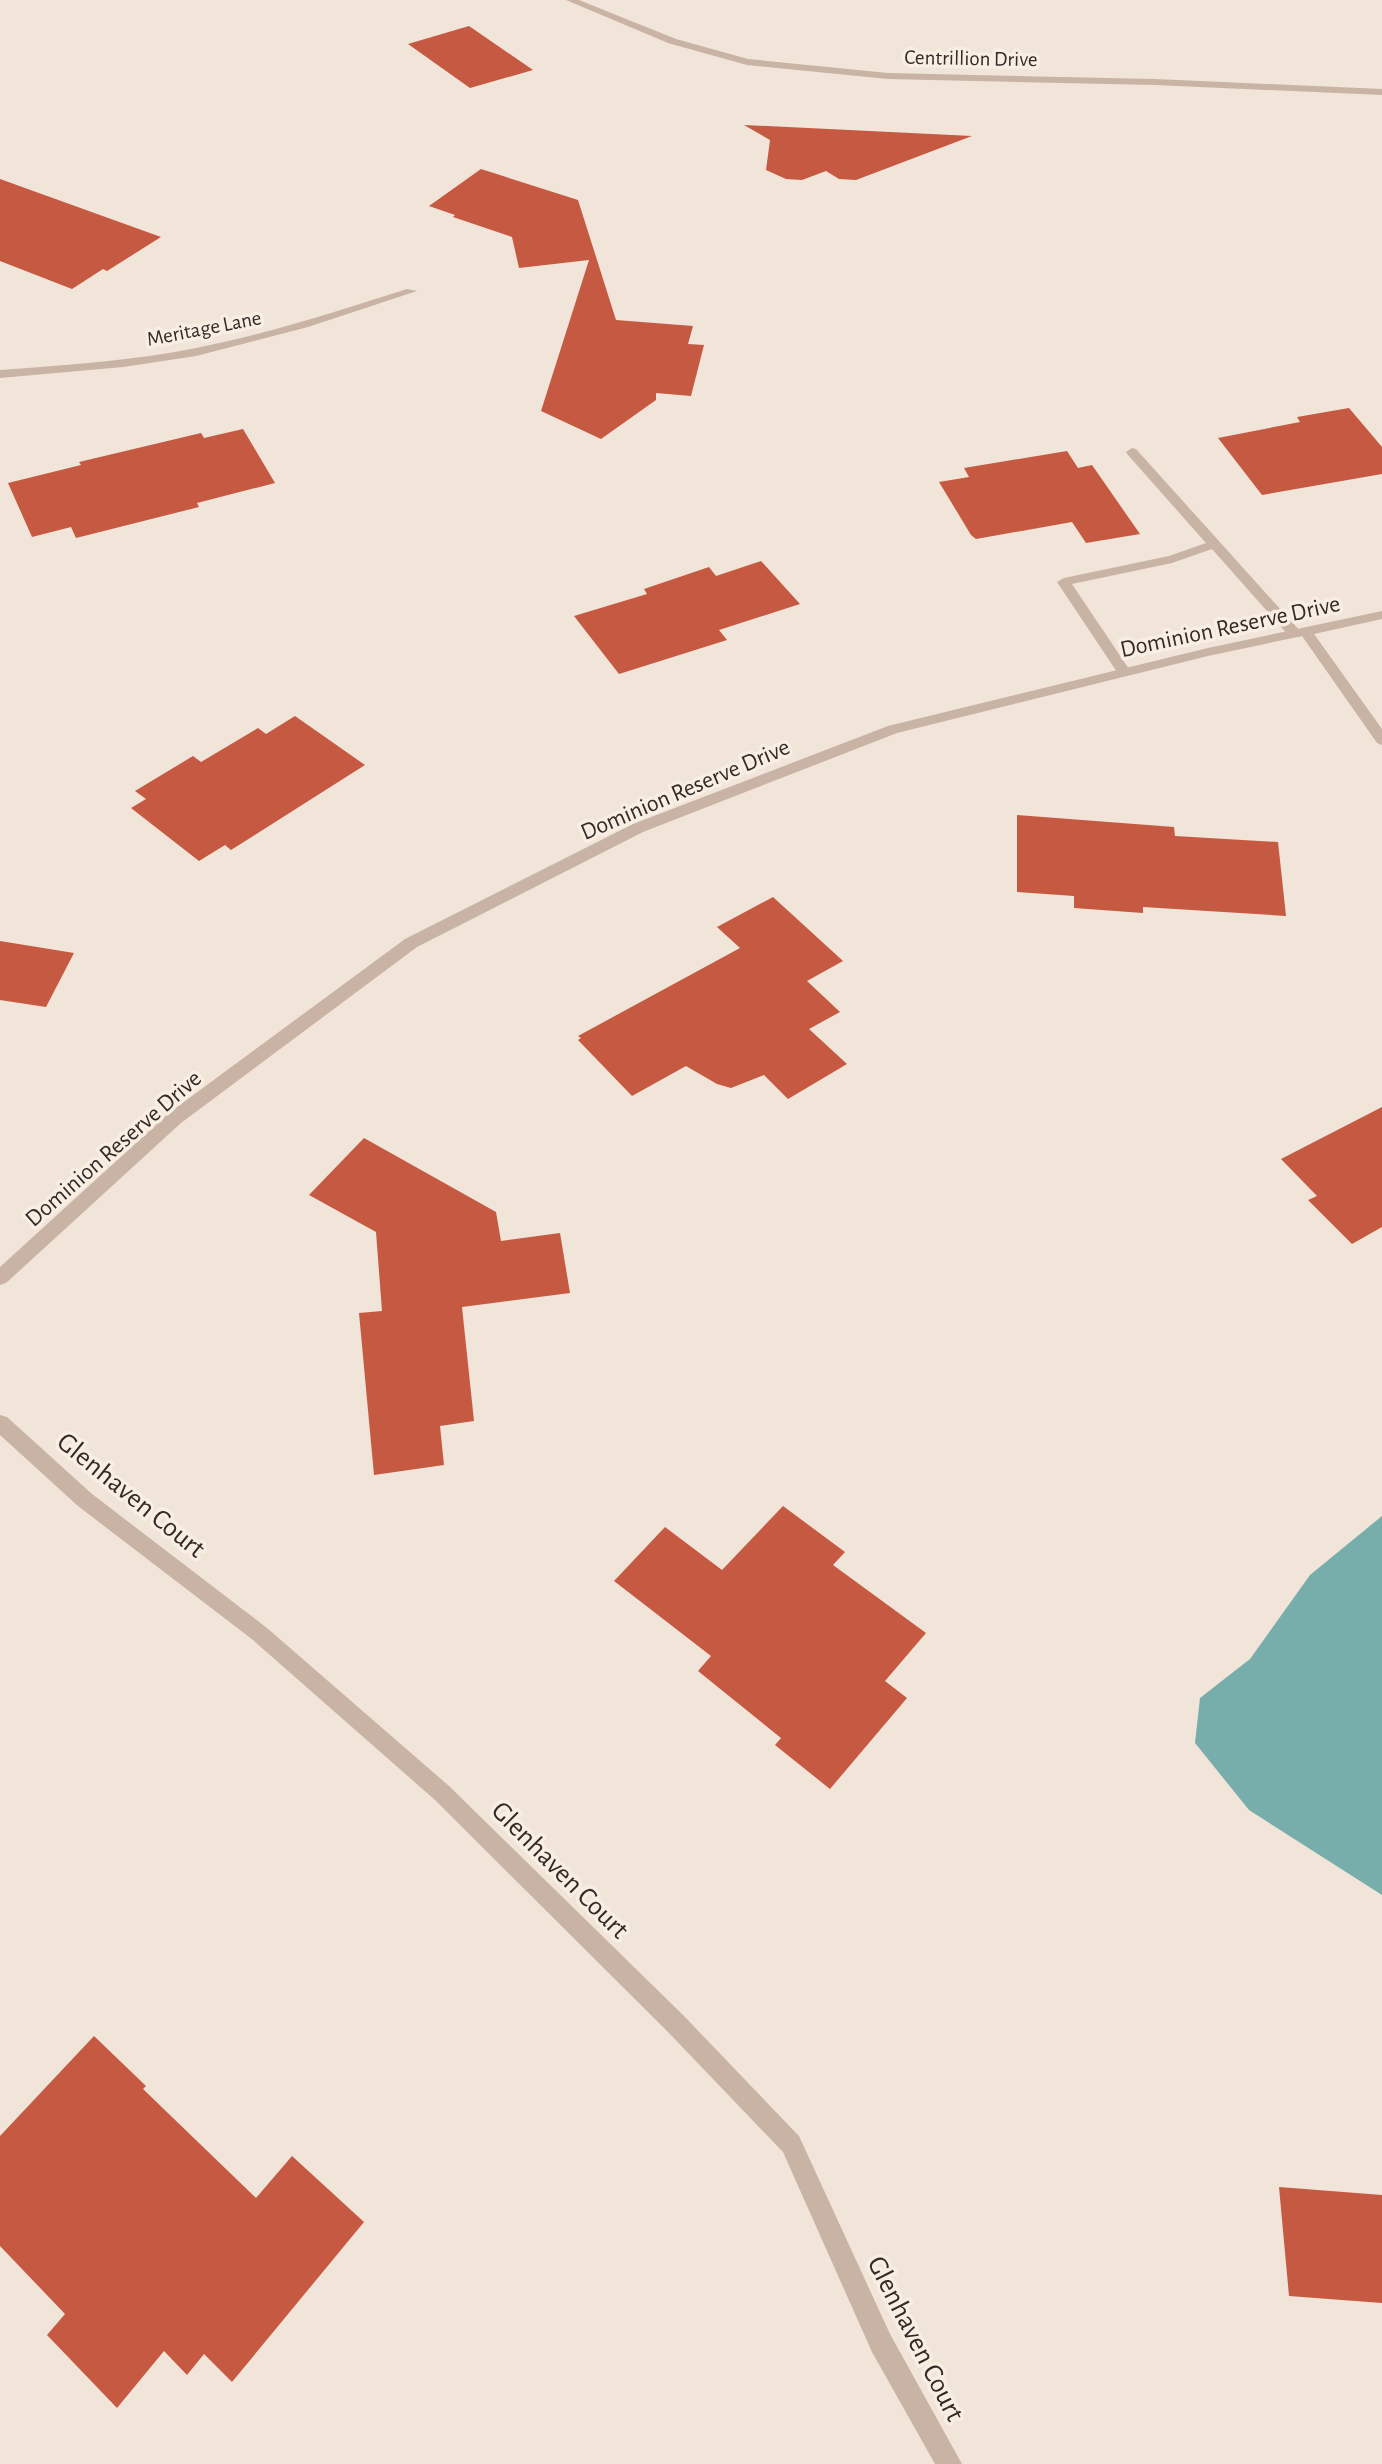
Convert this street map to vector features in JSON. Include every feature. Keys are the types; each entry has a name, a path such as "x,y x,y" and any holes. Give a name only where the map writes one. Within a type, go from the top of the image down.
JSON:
{"street":[{"name":"Centrillion Drive","path":"571,0 672,41 747,62 888,76 1155,82 1382,92"},
{"name":"Meritage Lane","path":"0,374 88,367 193,353 302,327 411,291"},
{"path":"1132,452 1215,544 1301,633 1382,740"},
{"path":"1124,672 1064,582 1172,559 1215,544"},
{"name":"Dominion Reserve Drive","path":"0,1279 175,1118 411,943 638,828 893,729 1124,672 1382,615"},
{"name":"Glenhaven Court","path":"0,1423 85,1500 260,1634 442,1793 676,2024 791,2144 881,2343 949,2464"}],"water":[{"path":"1382,1516 1382,1895 1249,1810 1195,1743 1200,1698 1250,1659 1310,1575"}],"building":[{"path":"469,26 533,70 470,88 408,44"},
{"path":"744,125 972,136 856,180 839,179 826,171 802,180 786,179 766,170 770,140"},
{"path":"481,169 578,200 616,320 693,326 688,344 704,345 691,396 656,393 656,400 601,439 541,411 589,260 519,268 512,237 429,206"},
{"path":"0,179 161,237 107,271 103,269 72,289 0,261"},
{"path":"1349,408 1382,447 1382,474 1262,495 1218,438 1300,422 1297,417"},
{"path":"243,429 275,483 197,503 199,507 76,538 71,527 32,537 8,483 81,465 79,462 201,433 204,438"},
{"path":"1067,451 1078,468 1092,465 1140,534 1086,543 1072,522 976,539 939,482 969,477 964,468"},
{"path":"761,561 800,604 719,630 727,640 619,674 574,616 647,594 644,589 709,567 716,576"},
{"path":"295,716 365,765 231,850 225,845 199,861 131,808 146,799 135,791 193,756 201,762 258,728 266,734"},
{"path":"1017,815 1174,827 1175,836 1278,842 1286,916 1143,907 1143,913 1074,908 1074,896 1017,892"},
{"path":"773,897 843,961 807,981 840,1012 809,1029 847,1064 788,1099 764,1075 731,1088 717,1084 686,1066 632,1096 578,1040 581,1038 578,1036 740,948 717,927"},
{"path":"0,941 74,953 46,1007 0,1000"},
{"path":"1382,1107 1382,1227 1352,1244 1308,1200 1317,1196 1281,1159"},
{"path":"364,1138 496,1212 501,1241 560,1233 570,1293 462,1307 474,1421 440,1426 444,1465 374,1475 359,1313 382,1311 376,1232 309,1195"},
{"path":"783,1506 845,1552 833,1565 926,1633 885,1681 907,1698 830,1789 775,1745 781,1738 698,1671 711,1656 614,1581 665,1527 722,1570"},
{"path":"94,2036 146,2086 143,2089 256,2198 292,2156 364,2222 232,2382 204,2354 187,2375 164,2351 117,2408 47,2335 65,2314 0,2246 0,2136"},
{"path":"1279,2187 1382,2195 1382,2303 1289,2296"}]}
